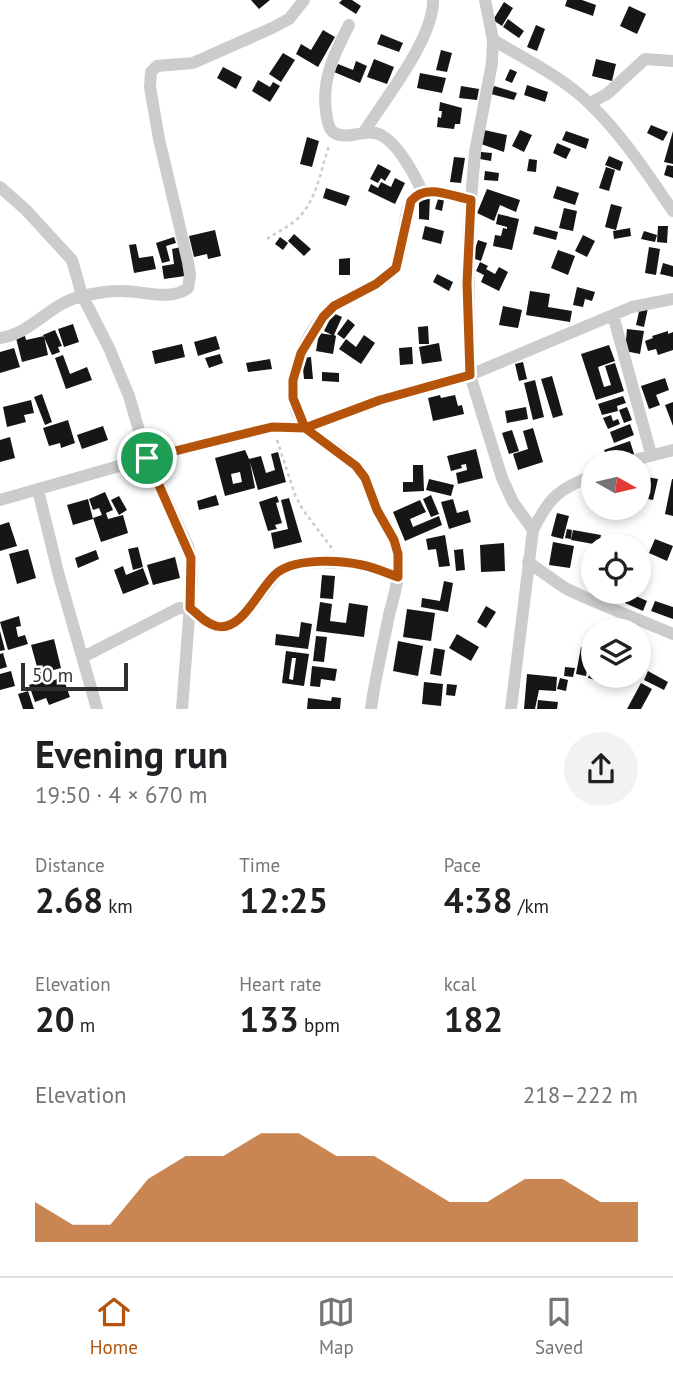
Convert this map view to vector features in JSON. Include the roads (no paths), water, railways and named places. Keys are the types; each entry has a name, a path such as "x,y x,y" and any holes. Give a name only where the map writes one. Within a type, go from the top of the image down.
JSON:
{"street":[{"path":"0,338 23,330 58,304 82,295 121,290 176,294 188,288 188,262 159,139 150,87 151,72 157,66 193,63 272,28 289,19 304,0"},
{"path":"364,132 408,65 432,18 433,0"},
{"path":"485,0 493,40 492,63 475,152 471,200 467,283 470,375 502,478 513,502 533,530"},
{"path":"349,25 333,57 326,80 324,103 329,127 333,132 342,135 364,132 384,136 412,171 422,191"},
{"path":"493,40 544,69 590,103 623,142 673,211"},
{"path":"590,103 617,86 645,59 673,61"},
{"path":"0,187 66,252 76,270 82,295 119,369 147,458 191,558 182,709"},
{"path":"422,191 471,200"},
{"path":"371,709 398,577 398,554 365,478 356,466 305,428 293,398 293,380 301,353 316,327 334,306 376,284 396,268 411,201 422,191"},
{"path":"0,500 147,458 272,427 305,428 380,400 470,375 632,307 673,299"},
{"path":"613,315 650,450"},
{"path":"651,454 673,450"},
{"path":"511,709 533,530 547,503 561,490 581,480"},
{"path":"38,490 97,709"},
{"path":"83,657 179,608 190,608 208,623 218,627 227,626 245,615 278,572 292,565 314,562 362,565 398,577"},
{"path":"528,562 565,588 673,634"}]}
